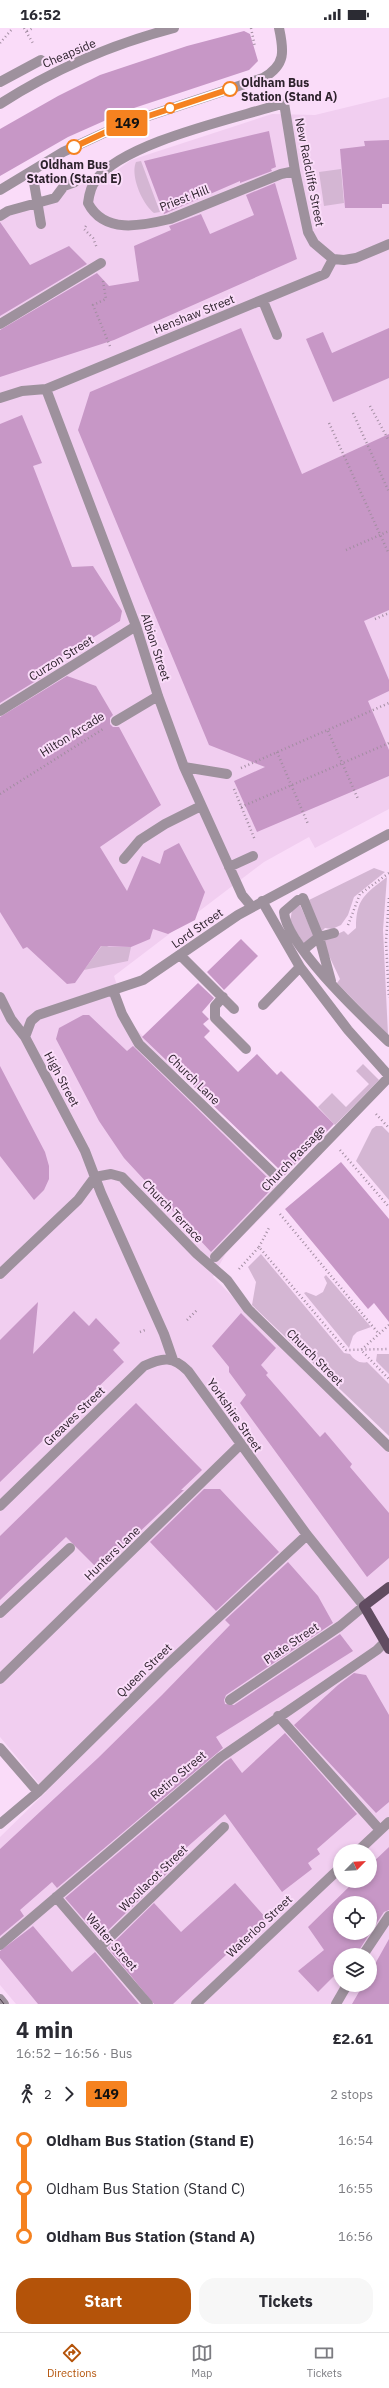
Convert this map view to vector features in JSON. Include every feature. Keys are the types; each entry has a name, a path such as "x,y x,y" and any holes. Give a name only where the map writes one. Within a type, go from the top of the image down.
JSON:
{"main road":[{"path":"364,1606 389,1587"},
{"name":"Yorkshire Street","path":"364,1606 388,1642"}],"street":[{"name":"Cheapside","path":"0,104 48,76 131,41 174,28"},
{"path":"0,190 63,152 121,125 263,78 274,72 283,52 279,28"},
{"path":"0,82 42,60"},
{"name":"New Radcliffe Street","path":"93,213 88,203 96,179 122,157 159,142 284,103 295,171 308,232 314,243 333,259"},
{"path":"32,171 41,224"},
{"name":"Priest Hill","path":"93,213 104,222 129,225 151,224 170,219 281,174 295,171"},
{"path":"0,216 8,211 55,198 64,186 75,182"},
{"path":"333,259 344,260 356,258 389,244"},
{"name":"Henshaw Street","path":"0,398 22,391 46,389 116,359 263,301 325,274 333,259"},
{"path":"0,324 101,263"},
{"path":"263,301 277,335"},
{"name":"Albion Street","path":"46,389 136,626 158,696 184,767 242,895 252,907"},
{"name":"Curzon Street","path":"0,711 136,626"},
{"name":"Hilton Arcade","path":"116,721 158,696"},
{"path":"184,767 227,774"},
{"path":"124,859 140,840 165,824 201,806"},
{"name":"Lord Street","path":"25,1037 31,1021 38,1015 143,980 262,901 389,834"},
{"path":"229,867 252,856"},
{"path":"331,983 318,937 300,899 284,912 284,920 303,950 331,983 389,1042"},
{"path":"262,901 300,967 348,1030 389,1076"},
{"path":"303,950 318,937 334,933"},
{"path":"181,956 234,1009"},
{"path":"262,1006 300,967"},
{"name":"Church Lane","path":"113,990 122,1014 139,1044 275,1175"},
{"name":"High Street","path":"0,997 11,1019 25,1037 85,1151 95,1177"},
{"path":"222,997 215,1006 215,1018 246,1049"},
{"name":"Church Passage","path":"215,1257 389,1076"},
{"name":"Church Terrace","path":"95,1177 111,1174 122,1177 197,1254 228,1280"},
{"path":"2,1272 78,1200 95,1177 164,1334 173,1360"},
{"name":"Church Street","path":"228,1280 248,1309 389,1447"},
{"name":"Greaves Street","path":"0,1506 144,1366 156,1360 173,1360"},
{"name":"Yorkshire Street","path":"173,1360 188,1372 307,1536 364,1606"},
{"name":"Hunters Lane","path":"0,1679 240,1445"},
{"name":"Queen Street","path":"0,1824 38,1792 167,1665 307,1536"},
{"path":"0,1613 70,1548"},
{"name":"Plate Street","path":"230,1700 340,1626 364,1606"},
{"name":"Retiro Street","path":"0,1945 192,1780 278,1716 388,1642"},
{"path":"278,1716 380,1830"},
{"path":"0,1748 38,1792"},
{"path":"365,1844 389,1822"},
{"name":"Woollacot Street","path":"100,1947 224,1828"},
{"name":"Waterloo Street","path":"196,2004 333,1875"},
{"name":"Walter Street","path":"56,1897 148,2004"},
{"path":"368,1948 389,1916"},
{"path":"336,2004 342,1992"},
{"path":"0,2000 4,2004"}],"path":[{"path":"0,43 13,28"},
{"path":"24,28 27,31 32,28"},
{"path":"250,28 255,47"},
{"path":"93,213 84,229 93,238 101,263 106,299 93,305 116,359"},
{"path":"370,406 389,441"},
{"path":"353,413 389,492"},
{"path":"329,424 389,554"},
{"path":"346,550 389,531"},
{"path":"375,619 389,613"},
{"path":"257,845 227,774 389,703"},
{"name":"Hilton Arcade","path":"0,794 116,721"},
{"path":"328,731 358,798"},
{"path":"241,807 389,743"},
{"path":"278,752 308,824"},
{"path":"352,918 360,894 389,873"},
{"path":"389,898 386,942 389,998"},
{"path":"371,1109 389,1128"},
{"path":"337,1147 389,1208"},
{"path":"277,1211 380,1334"},
{"path":"228,1280 259,1247 346,1350 389,1349"},
{"path":"187,1320 197,1310"},
{"path":"361,1350 389,1325"},
{"path":"361,1350 389,1379"}],"shaded area":[{"path":"389,97 389,809 315,848 309,837 264,862 114,976 128,1020 286,1192 226,1253 213,1277 389,1453 389,2004 16,2004 0,1985 0,1837 46,1792 0,1737 0,213 55,195 116,171 131,160 272,114 315,115"},
{"path":"141,161 160,212 154,213 150,209 145,203 138,189 135,168 136,162"},
{"path":"341,169 344,203 324,206 319,172"},
{"path":"374,868 385,872 354,897 348,915 341,925 332,929 325,928 321,932 309,900"},
{"path":"387,877 383,930 388,1035 337,983 340,979 323,943 324,940 344,931 348,935 356,928 356,918 363,898"},
{"path":"300,905 314,936 304,944 290,922 292,910"},
{"path":"103,944 109,947 131,947 128,961 84,970"},
{"path":"363,1064 379,1080 335,1125 318,1107 332,1093 346,1107 369,1084 356,1071"},
{"path":"376,1126 382,1126 389,1133 389,1200 356,1161 372,1129"},
{"path":"261,1254 344,1353 350,1354 355,1360 360,1362 367,1362 389,1384 389,1436 252,1305 256,1282 248,1267"},
{"path":"326,1275 371,1327 357,1332 353,1336 349,1348 304,1293 306,1292 316,1296 323,1292 327,1283 324,1277"},
{"path":"377,1354 389,1354 389,1374 376,1361"}],"building":[{"path":"244,31 250,34 258,61 249,70 131,109 68,137 0,176 0,129 58,96 100,75 187,46"},
{"path":"269,131 276,167 271,169 272,171 240,183 240,181 164,214 144,161"},
{"path":"389,140 389,204 382,204 382,208 345,208 340,149 365,146 364,141"},
{"path":"275,183 297,259 114,340 0,377 0,330 97,273 109,286 139,281 134,246 171,230 169,226 201,214 210,234 254,215 246,195"},
{"path":"0,222 30,265 69,246 87,264 0,316"},
{"path":"241,328 302,474 389,434 389,610 364,621 389,680 389,691 368,701 389,750 389,776 257,832 234,781 265,767 209,745 78,430 90,392"},
{"path":"389,328 389,378 333,402 306,339 323,332 332,353"},
{"path":"22,415 42,463 33,466 72,567 93,566 122,611 120,621 44,668 52,671 0,703 0,424"},
{"path":"67,676 96,686 113,715 110,718 110,724 113,727 119,727 161,805 100,847 127,891 142,856 160,864 164,851 179,843 205,892 195,920 168,934 153,929 150,939 131,947 101,946 75,983 67,984 27,947 23,949 0,912 0,717"},
{"path":"241,939 258,956 224,990 207,972"},
{"path":"198,983 214,998 202,1012 209,1019 203,1024 210,1031 204,1037 238,1072 257,1054 277,1075 281,1071 334,1124 211,1252 124,1158 99,1121 56,1039 59,1028 83,1015 89,1015 127,1051 133,1046 270,1180 277,1181 281,1176 280,1170 142,1037"},
{"path":"0,1066 45,1152 49,1166 49,1179 44,1190 34,1200 0,1156"},
{"path":"341,1162 389,1219 389,1322 374,1303 368,1309 285,1209"},
{"path":"38,1302 33,1354 74,1311 89,1326 96,1318 120,1343 113,1350 124,1362 0,1482 0,1340"},
{"path":"241,1313 276,1348 261,1365 268,1373 266,1375 320,1437 325,1432 352,1464 350,1467 389,1513 389,1558 367,1577 240,1403 246,1395 229,1372 229,1367 212,1346"},
{"path":"136,1403 202,1470 181,1490 184,1490 99,1570 66,1537 0,1600 0,1536"},
{"path":"204,1489 220,1489 279,1552 216,1611 150,1542"},
{"path":"288,1562 318,1596 333,1623 226,1695 224,1700 225,1704 234,1705 340,1634 353,1651 216,1737 223,1748 57,1888 52,1882 20,1910 24,1916 0,1936 0,1849 98,1758 162,1695 230,1625 225,1620"},
{"path":"354,1673 366,1675 389,1715 389,1802 376,1813 294,1725 338,1685"},
{"path":"285,1733 357,1814 317,1849 320,1854 308,1863 312,1869 282,1892 225,1814 186,1848 189,1852 100,1938 65,1898 225,1762 231,1758 242,1773"},
{"path":"389,1847 389,1910 384,1912 377,1923 377,1896 340,1896 348,1888 377,1888 377,1858"},
{"path":"235,1883 266,1918 173,2004 154,2004 108,1948 154,1903 181,1932"},
{"path":"333,1903 333,1940 366,1940 361,1948 333,1948 333,1977 318,1992 298,1971 324,1950 308,1927"},
{"path":"33,1926 72,1972 95,1952 139,2004 38,2004 0,1958 0,1951"},
{"path":"389,1939 389,2004 352,2004 359,1992 377,1992 377,1960"}],"tram line":[{"path":"0,1999 4,2004"}],"bus line":[{"name":"149","path":"74,147 92,137 121,125 230,89"}],"place":[{"name":"Oldham Bus Station (Stand A)","path":"230,89"},
{"name":"Oldham Bus Station (Stand E)","path":"74,147"}]}
